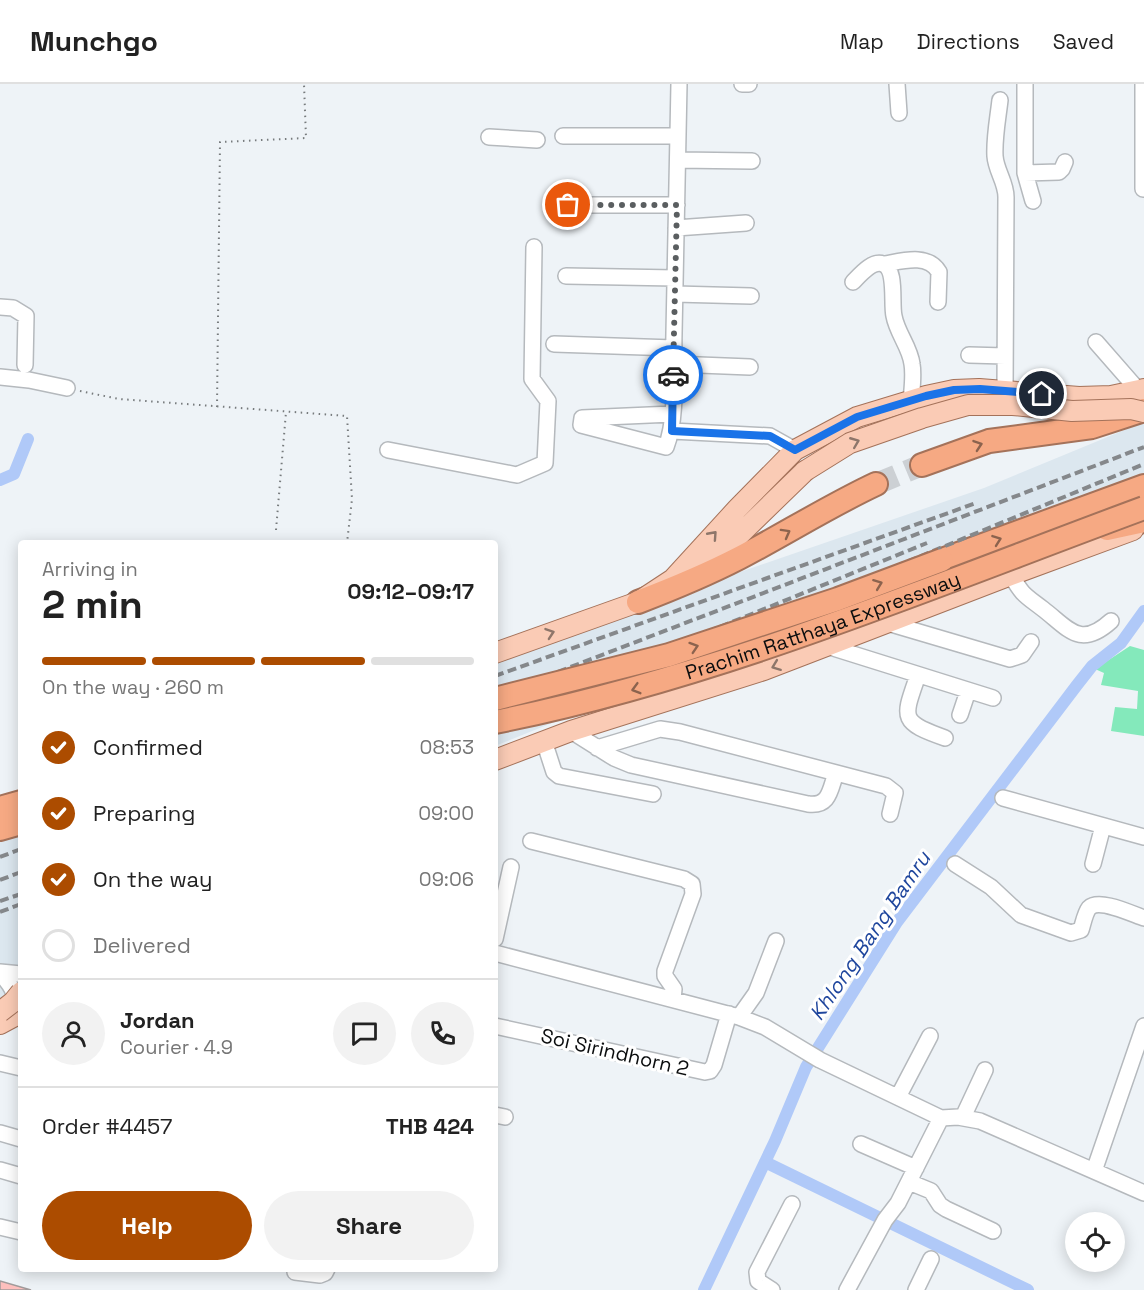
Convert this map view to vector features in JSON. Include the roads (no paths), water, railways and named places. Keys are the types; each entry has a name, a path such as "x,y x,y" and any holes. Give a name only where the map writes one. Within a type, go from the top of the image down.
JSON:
{"highway":[{"path":"922,465 989,441 1092,427 1142,400"},
{"path":"638,602 701,577 740,558 876,484"},
{"name":"Prachim Ratthaya Expressway","path":"498,698 626,667 754,628 1144,486"},
{"name":"Prachim Ratthaya Expressway","path":"498,721 606,698 688,674 1144,508"},
{"path":"1103,530 1144,523"},
{"path":"0,808 18,803"},
{"path":"0,829 18,824"}],"main road":[{"path":"673,579 795,450 857,417 954,390 980,389 1079,398 1111,396 1142,400"},
{"path":"498,651 638,602 707,560 733,541 805,471 850,443 968,405 1013,405 1072,411 1131,409 1142,400"},
{"path":"636,709 750,660 1103,530 1144,508"},
{"path":"498,759 636,709 729,682 1124,534 1144,523"},
{"path":"0,821 18,815"},
{"path":"8,1016 18,996"}],"street":[{"path":"672,414 582,418 581,425 666,447 672,431 679,84"},
{"path":"742,84 749,84"},
{"path":"897,84 899,114"},
{"path":"1025,84 1025,173 1033,201"},
{"path":"1143,84 1143,189"},
{"path":"1000,100 995,155 998,170 1006,186 1005,391"},
{"path":"562,136 678,136"},
{"path":"489,138 537,140"},
{"path":"678,160 752,161"},
{"path":"1025,173 1059,172 1065,162"},
{"path":"568,205 677,205"},
{"path":"676,228 746,223"},
{"path":"388,450 517,475 545,463 548,401 532,379 534,247"},
{"path":"853,282 870,266 877,263 922,260 933,265 939,272 938,302"},
{"path":"885,264 892,280 893,316 913,366 911,401"},
{"path":"566,276 675,278"},
{"path":"675,294 750,296"},
{"path":"0,307 13,308 26,316 25,365"},
{"path":"1096,342 1142,400"},
{"path":"554,344 674,348"},
{"path":"969,355 1005,356"},
{"path":"674,364 750,367"},
{"path":"0,377 67,388"},
{"path":"672,431 770,436 795,450"},
{"path":"1011,575 1028,600 1041,607 1067,629 1089,635 1099,632 1111,621"},
{"path":"888,623 1010,658 1022,655 1031,642"},
{"path":"827,646 993,698"},
{"path":"918,675 906,709 907,717 910,722 921,729 945,738"},
{"path":"960,716 968,691"},
{"path":"597,748 660,729 680,732 886,786 892,789 895,798 890,814"},
{"path":"571,731 614,758 631,765 815,805 820,805 828,797 836,773"},
{"path":"544,741 554,772 559,776 653,794"},
{"path":"1003,798 1144,837"},
{"path":"1093,864 1103,826"},
{"path":"531,841 684,879 692,884 693,894 665,971 665,976 674,989 673,999"},
{"path":"955,864 991,887 1021,915 1071,933 1081,930 1088,909 1093,906 1103,904 1144,918"},
{"path":"498,926 511,867"},
{"path":"734,1015 756,993 776,941"},
{"path":"498,954 734,1015 776,1032 820,1060 941,1118 963,1117 980,1121 1144,1193"},
{"path":"0,973 18,974"},
{"path":"0,973 10,984 16,997 16,1006 8,1016"},
{"name":"Soi Sirindhorn 2","path":"498,1027 705,1072 710,1071 714,1065 734,1015"},
{"path":"1094,1171 1144,1026"},
{"path":"898,1097 930,1036"},
{"path":"0,1064 18,1067"},
{"path":"963,1117 985,1070"},
{"path":"847,1290 912,1175 941,1118"},
{"path":"0,1133 18,1138"},
{"path":"861,1144 912,1175 931,1191 945,1209 993,1232"},
{"path":"0,1170 18,1175"},
{"path":"764,1288 756,1278 757,1272 792,1204"},
{"path":"0,1227 18,1231"},
{"path":"916,1290 932,1259"},
{"path":"295,1272 320,1275 326,1272"}],"waterway":[{"path":"0,480 14,474 28,439"},
{"name":"Khlong Bang Bamru","path":"704,1290 775,1141 806,1067 897,922 1092,666 1121,643 1144,611"},
{"path":"765,1162 1028,1290"}],"tunnel":[{"path":"876,484 922,465"}],"railway":[{"path":"498,695 1144,447"},
{"path":"498,728 647,669 1144,464"},
{"path":"498,675 976,503"},
{"path":"498,717 927,543"},
{"path":"0,857 18,850"},
{"path":"0,880 18,873"},
{"path":"0,901 18,895"},
{"path":"0,912 18,905"}]}
